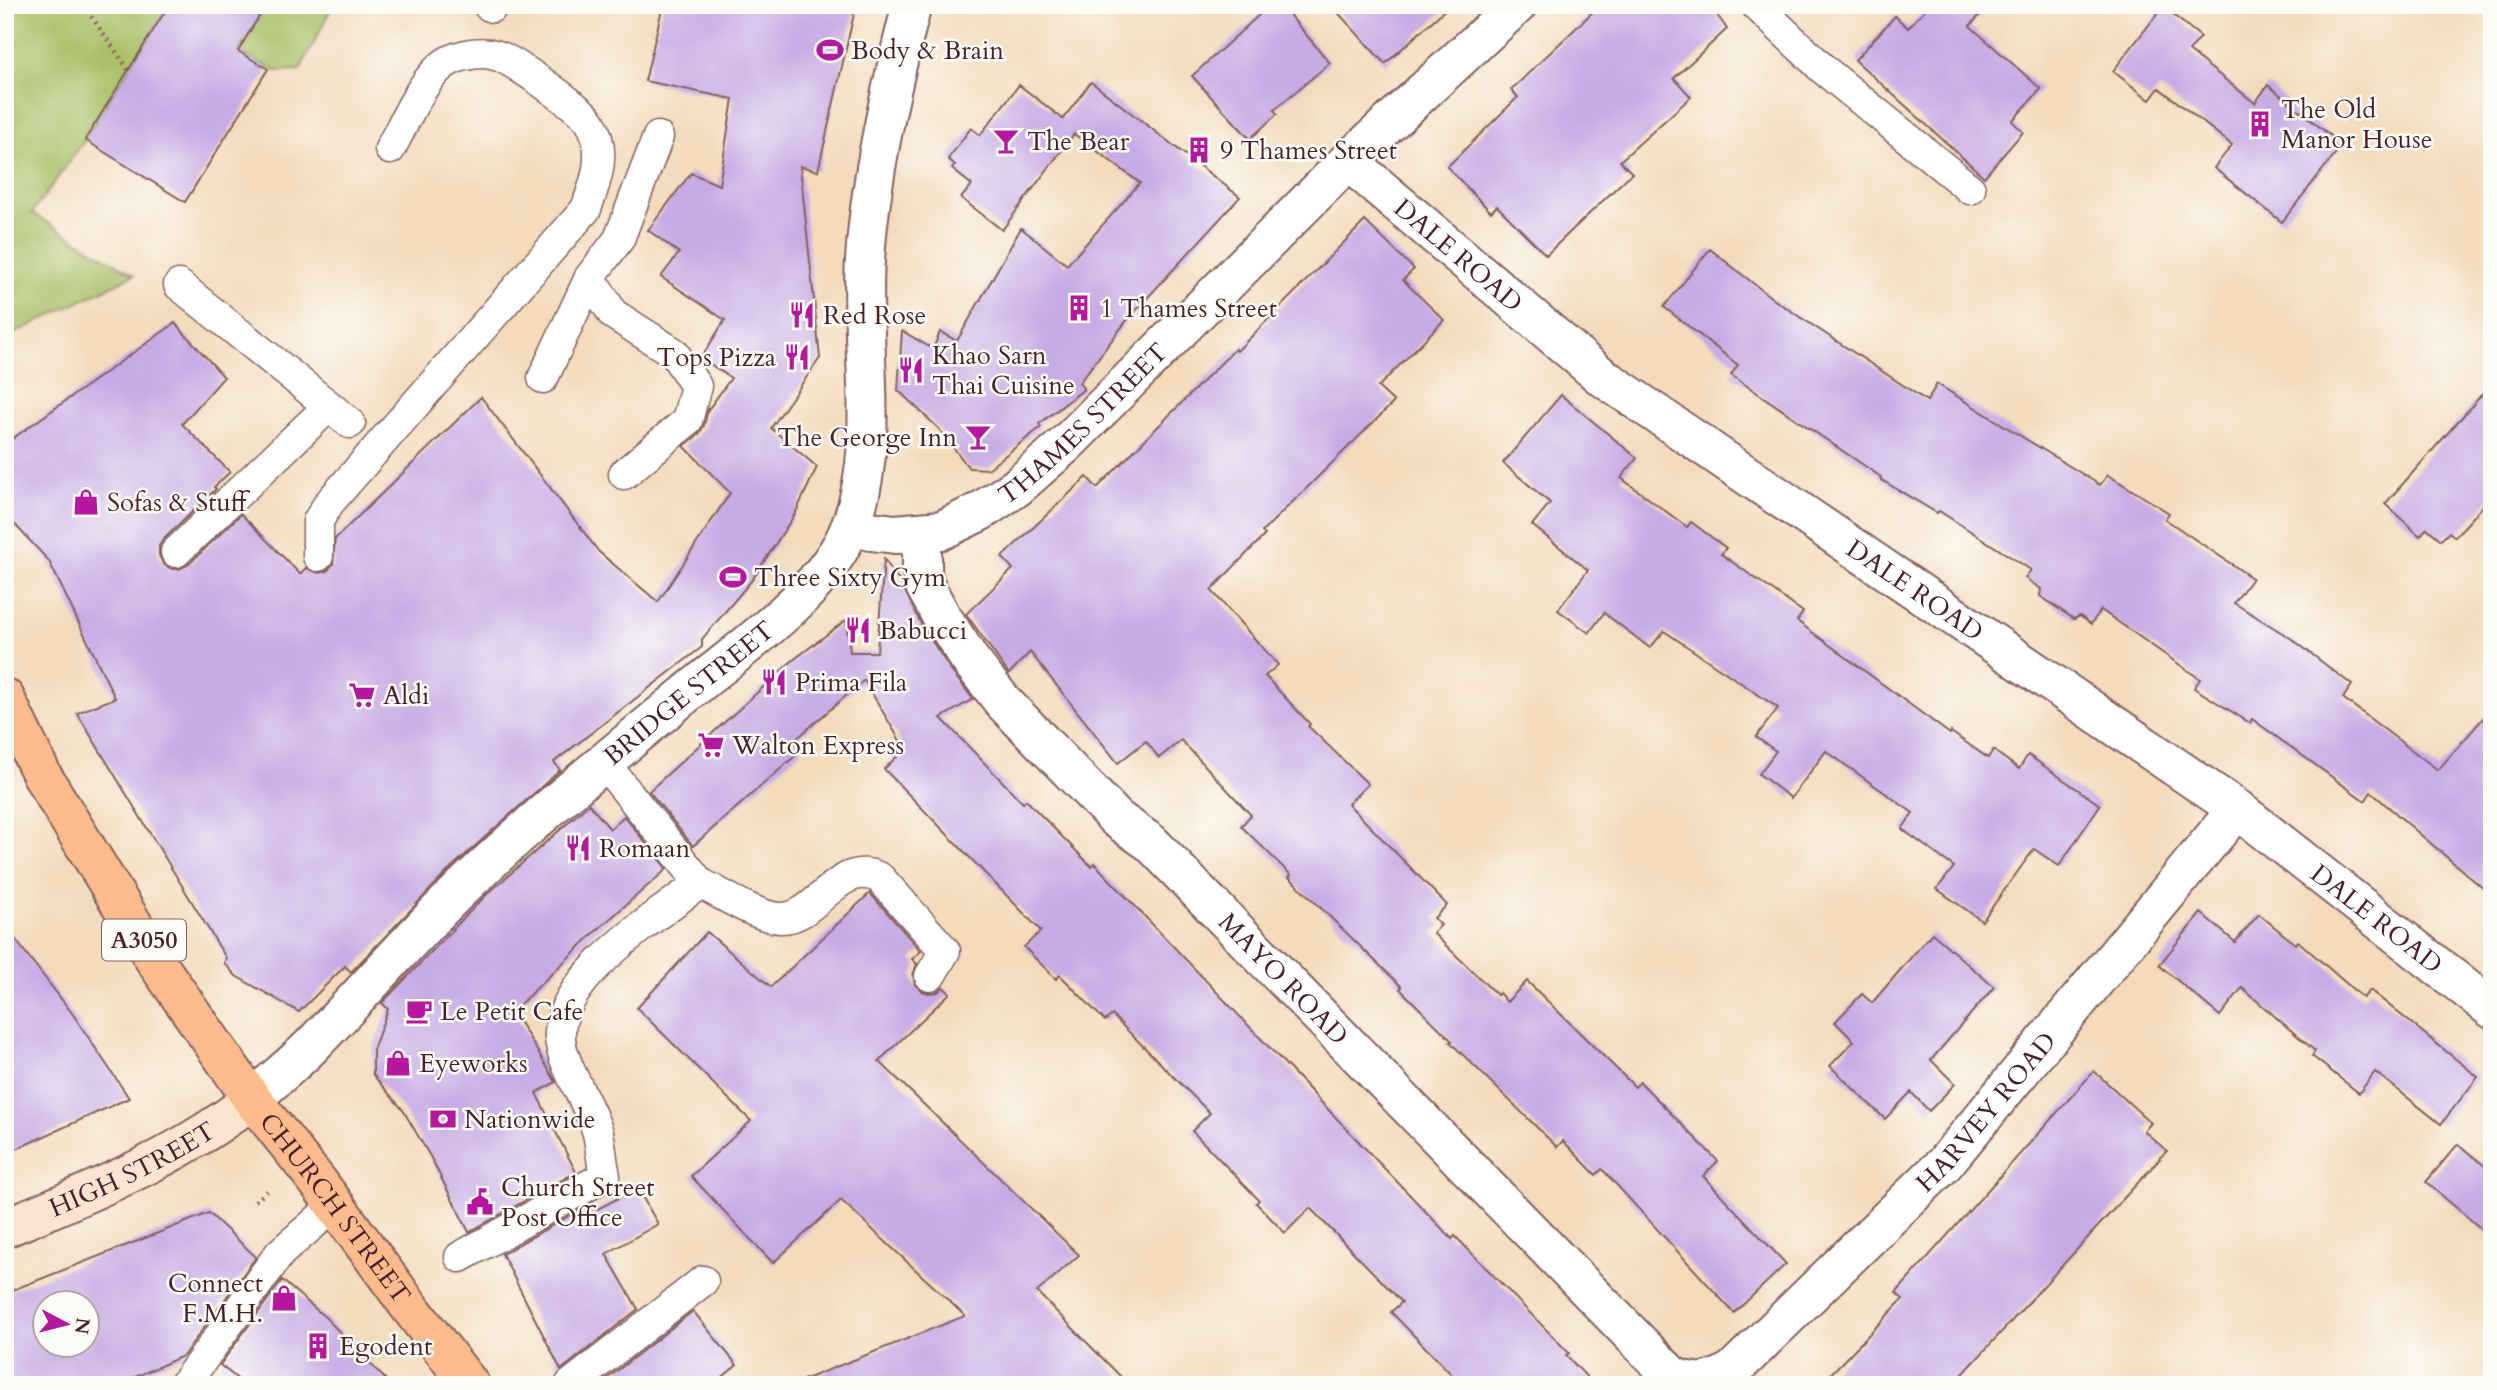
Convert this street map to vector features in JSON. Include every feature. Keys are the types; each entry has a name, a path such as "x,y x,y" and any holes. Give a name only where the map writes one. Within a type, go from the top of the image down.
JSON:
{"main road":[{"name":"A3050","path":"9,719 156,962 252,1099"},
{"name":"CHURCH STREET","path":"252,1099 470,1385"}],"street":[{"name":"BRIDGE STREET","path":"252,1099 317,1041 467,883 537,819 788,609 831,566 851,526 860,498 866,437 863,322 869,215 883,136 912,5"},
{"name":"THAMES STREET","path":"851,526 895,534 942,530 962,522 1017,487 1042,466 1348,161 1517,5"},
{"name":"DALE ROAD","path":"1348,161 1601,376 2237,809 2492,1009"},
{"name":"MAYO ROAD","path":"922,533 924,584 970,660 1004,703 1117,819 1151,843 1672,1376 1703,1384"},
{"name":"HARVEY ROAD","path":"1703,1384 1732,1370 1944,1164 2237,809"},
{"name":"HIGH STREET","path":"5,1228 144,1168 252,1099"}],"lane":[{"path":"1756,5 1823,69 1970,189"},
{"path":"318,556 318,522 329,503 586,209 597,180 597,146 586,116 514,64 495,55 476,53 453,59 433,72 390,149"},
{"path":"543,378 590,277 619,239 659,137"},
{"path":"590,277 613,314 674,353 696,386 687,422 624,474"},
{"path":"176,552 339,414 179,285"},
{"path":"604,763 700,883 761,913 781,919 793,916 846,878 860,873 880,878 945,951 930,976"},
{"path":"460,1257 605,1176 598,1132 569,1066 560,1038 565,1006 582,981 602,959 700,883"},
{"path":"184,1385 280,1252 335,1205"},
{"path":"570,1385 703,1280"}],"path":[{"path":"83,5 129,70"}],"green space":[{"path":"5,5 169,5 85,140 32,213 134,275 5,338"},
{"path":"266,5 333,5 300,70 276,71 238,51"}],"building":[{"path":"169,5 266,5 238,51 268,69 185,202 85,140"},
{"path":"663,5 856,5 818,171 800,166 820,358 771,428 817,467 795,514 752,580 702,639 702,647 554,762 560,770 454,865 351,972 345,966 299,1012 236,976 224,963 226,958 77,713 115,698 49,561 5,514 5,444 175,323 224,377 182,424 230,472 163,540 159,546 159,555 163,564 172,569 188,565 241,514 300,574 306,568 319,573 327,571 333,564 335,539 481,397 599,552 658,602 730,493 684,446 699,434 708,410 731,378 701,358 725,320 661,277 679,253 648,230 691,173 719,185 733,99 645,81"},
{"path":"1270,5 1281,5 1330,63 1274,110 1277,114 1250,139 1192,76"},
{"path":"1331,5 1450,5 1385,64"},
{"path":"1600,5 1710,5 1727,29 1674,78 1691,97 1620,161 1632,173 1546,255 1497,206 1491,212 1447,167 1518,97 1511,90"},
{"path":"1929,5 1989,5 1970,26 2041,89 2012,121 2023,132 1984,177 1855,60 1895,16 1908,28"},
{"name":"The Old Manor House","path":"2163,7 2201,37 2189,51 2255,103 2268,85 2342,145 2282,222 2214,168 2232,145 2159,88 2150,100 2113,71"},
{"path":"1091,82 1240,197 1128,319 1079,383 1084,389 988,469 969,468 939,429 898,390 902,331 933,349 940,332 957,341 1021,228 1067,265 1140,183 1074,134 1002,230 961,198 972,185 952,169 955,165 948,159 971,128 980,135 1019,85 1063,119"},
{"path":"1365,221 1414,269 1403,280 1444,320 1378,387 1394,402 1262,532 1265,535 1211,590 1278,665 1265,676 1310,724 1308,726 1368,784 1348,804 1447,905 1434,918 1441,925 1433,933 1507,1002 1527,981 1635,1087 1640,1082 1718,1161 1703,1176 1786,1264 1734,1313 1602,1169 1596,1175 1563,1141 1557,1147 1450,1042 1452,1041 1400,989 1402,987 1289,877 1291,875 1241,826 1251,815 1181,740 1159,758 1146,741 1118,763 1030,652 1009,674 966,614 1013,569 1002,557 1087,477 1097,488"},
{"path":"1710,249 1773,299 1927,401 1937,384 2100,485 2108,475 2169,513 2165,519 2252,578 2234,603 2292,639 2352,685 2343,698 2438,770 2492,708 2492,896 2371,792 2365,801 2252,719 2250,723 2194,688 2200,679 2101,610 2091,624 2080,616 2074,619 2040,596 2041,589 2025,578 2031,570 1939,511 1937,513 1880,479 1881,477 1731,375 1738,365 1664,307"},
{"path":"2492,383 2492,496 2455,537 2449,532 2441,540 2427,528 2420,536 2385,504"},
{"path":"1561,395 1637,458 1621,478 1687,527 1691,522 1726,548 1721,554 1803,612 1797,621 1950,734 1951,732 1988,758 1993,750 2019,769 2028,755 2100,805 2059,866 2034,849 1982,921 1937,889 1954,867 1902,829 1913,813 1826,751 1791,798 1759,774 1776,751 1756,737 1778,708 1664,631 1650,648 1604,613 1589,633 1558,610 1588,570 1532,525 1550,503 1503,463"},
{"path":"884,559 902,585 922,626 973,699 941,718 1023,803 1026,800 1091,866 1094,863 1452,1239 1455,1236 1569,1353 1566,1355 1594,1385 1462,1385 1391,1312 1402,1302 1310,1208 1285,1233 1256,1203 1259,1200 1192,1131 1210,1113 1112,1015 1105,1021 1060,975 1056,979 1024,947 1041,931 884,769 905,749 864,680 794,741 802,750 693,846 649,791 792,661 846,620 850,652 877,652"},
{"path":"589,804 610,829 624,816 667,869 596,931 513,1011 556,1082 536,1093 576,1172 469,1232 403,1110 373,1075 373,1050 388,1009 382,1003 484,897"},
{"path":"870,893 921,951 912,959 917,964 913,975 915,985 929,993 938,992 943,987 950,993 879,1061 1079,1255 1037,1292 1129,1385 798,1385 798,1382 965,1316 841,1200 773,1263 691,1176 751,1121 637,1008 707,932 771,987"},
{"path":"2201,913 2235,942 2259,914 2295,944 2298,941 2363,998 2370,990 2478,1077 2441,1124 2375,1072 2359,1093 2312,1056 2315,1051 2242,988 2220,1016 2159,965"},
{"path":"5,926 72,1013 129,1098 5,1154"},
{"path":"1932,933 1994,987 1931,1060 1955,1084 1929,1111 1911,1092 1885,1119 1830,1066 1854,1041 1835,1022 1862,994 1872,1003"},
{"path":"2094,1071 2151,1123 2144,1131 2167,1151 1953,1385 1820,1385 1903,1299 1896,1293"},
{"path":"2458,1144 2492,1172 2492,1238 2426,1182"},
{"path":"637,1188 658,1224 606,1254 638,1309 561,1370 502,1254 592,1203 596,1210"},
{"path":"209,1213 256,1257 183,1356 117,1385 5,1385 5,1293"},
{"path":"282,1280 326,1318 391,1385 245,1385 220,1365"},
{"path":"693,1311 737,1365 713,1385 599,1385"}],"place":[{"name":"Body & Brain","path":"830,50"},
{"name":"The Old Manor House","path":"2260,124"},
{"name":"The Bear","path":"1006,141"},
{"name":"9 Thames Street","path":"1199,150"},
{"name":"1 Thames Street","path":"1079,308"},
{"name":"Red Rose","path":"802,315"},
{"name":"Tops Pizza","path":"797,357"},
{"name":"Khao Sarn Thai Cuisine","path":"911,370"},
{"name":"The George Inn","path":"978,437"},
{"name":"Sofas & Stuff","path":"86,502"},
{"name":"Three Sixty Gym","path":"733,577"},
{"name":"Babucci","path":"858,630"},
{"name":"Prima Fila","path":"774,682"},
{"name":"Aldi","path":"362,695"},
{"name":"Walton Express","path":"711,745"},
{"name":"Romaan","path":"578,848"},
{"name":"Le Petit Cafe","path":"419,1011"},
{"name":"Eyeworks","path":"398,1063"},
{"name":"Nationwide","path":"443,1119"},
{"name":"Church Street Post Office","path":"480,1202"},
{"name":"Connect F.M.H.","path":"284,1298"},
{"name":"Egodent","path":"318,1346"}]}
